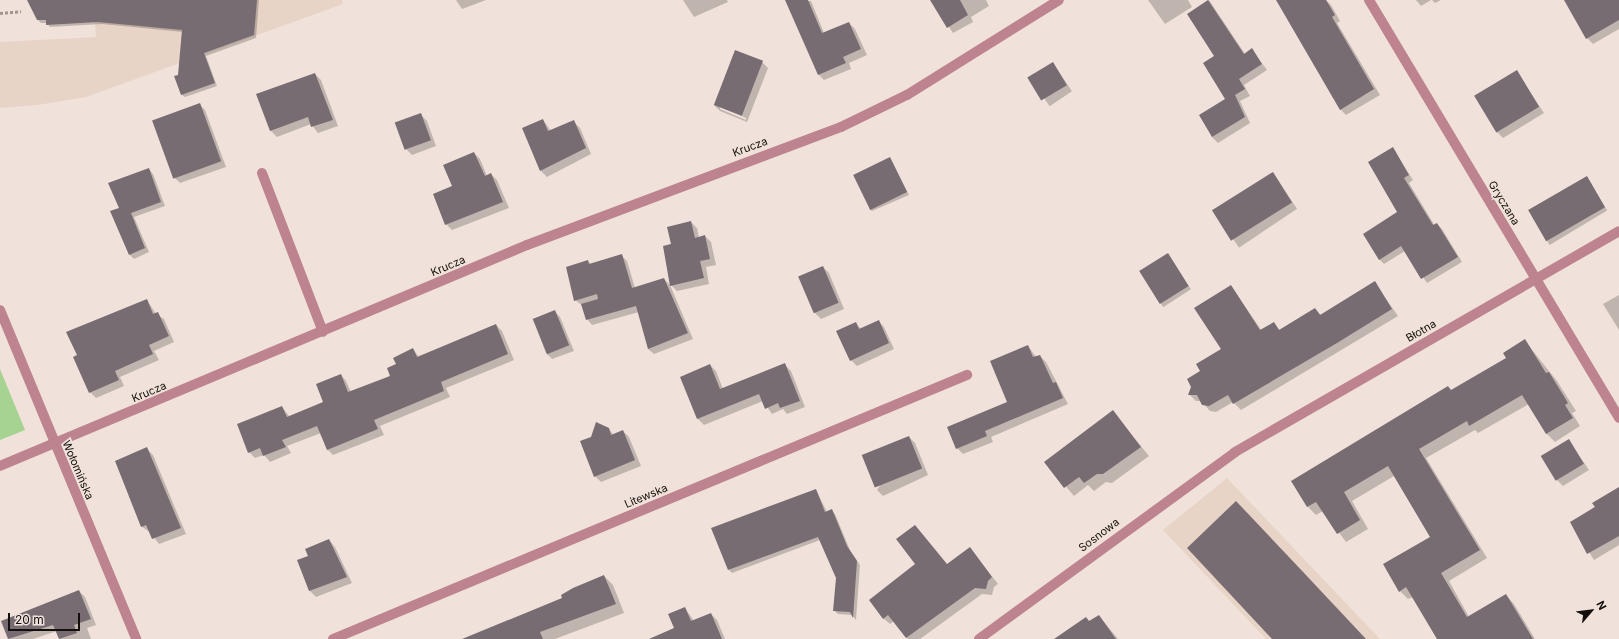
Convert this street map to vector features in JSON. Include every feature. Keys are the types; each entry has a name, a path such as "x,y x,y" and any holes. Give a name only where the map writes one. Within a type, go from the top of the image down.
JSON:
{"street":[{"name":"Krucza","path":"0,466 323,332 527,245 841,127 907,95 1059,0"},
{"name":"Gryczana","path":"1369,0 1619,418"},
{"path":"262,173 323,332"},
{"name":"Błotna","path":"1236,452 1619,230"},
{"name":"Wołomińska","path":"0,310 54,444 136,639"},
{"name":"Litewska","path":"333,639 967,375"},
{"name":"Sosnowa","path":"979,639 1236,452"}],"path":[{"path":"0,13 21,11"}],"shaded area":[{"path":"96,0 342,0 343,4 86,97 38,105 0,108 0,42 96,37 94,7"},
{"path":"1227,478 1380,639 1266,639 1163,530"}],"green space":[{"path":"0,369 25,430 0,440"}],"building":[{"path":"27,0 257,0 254,35 204,53 215,83 181,95 174,76 178,75 182,30 98,22 46,25 46,20 37,20"},
{"path":"785,0 808,0 822,33 849,22 861,49 843,57 846,63 818,75"},
{"path":"930,0 960,0 968,15 947,28"},
{"path":"1208,0 1244,54 1252,48 1262,64 1239,79 1245,89 1235,95 1245,117 1212,137 1199,115 1225,99 1203,63 1214,56 1187,14"},
{"path":"1276,0 1326,0 1335,15 1332,17 1374,89 1340,110"},
{"path":"1564,0 1619,0 1619,20 1586,39"},
{"path":"735,50 763,61 742,116 714,105"},
{"path":"1053,62 1067,85 1041,101 1027,77"},
{"path":"1517,70 1539,107 1496,133 1474,96"},
{"path":"315,73 333,120 311,127 308,117 270,131 256,94"},
{"path":"200,103 221,161 173,179 152,120"},
{"path":"421,113 431,140 405,150 395,123"},
{"path":"543,119 548,131 574,120 586,148 540,171 522,128"},
{"path":"1393,147 1409,175 1404,178 1433,225 1437,223 1458,257 1421,279 1401,246 1379,260 1363,234 1397,212 1368,162"},
{"path":"474,152 485,176 491,173 503,202 445,225 433,194 452,186 443,165"},
{"path":"890,157 907,192 870,210 853,175"},
{"path":"149,168 161,202 131,213 145,248 129,255 110,211 119,208 108,183"},
{"path":"1273,172 1292,203 1231,241 1212,210"},
{"path":"1587,176 1605,207 1546,241 1528,210"},
{"path":"691,221 695,238 705,235 710,259 700,261 704,278 670,286 663,246 671,244 667,227"},
{"path":"1168,253 1189,286 1160,304 1139,271"},
{"path":"622,254 632,288 664,278 688,333 648,349 636,306 586,320 581,304 598,299 597,294 574,301 566,267 588,260 589,264"},
{"path":"823,266 839,303 814,313 798,277"},
{"path":"1375,281 1392,309 1337,343 1233,404 1228,395 1209,406 1202,405 1197,395 1188,395 1191,387 1187,379 1200,371 1196,364 1221,349 1194,308 1231,285 1260,330 1274,322 1279,330 1315,308 1320,315"},
{"path":"147,299 153,314 158,312 169,336 149,345 153,354 115,371 119,380 89,393 73,357 77,355 66,332"},
{"path":"555,310 569,345 547,354 533,319"},
{"path":"879,320 889,343 850,361 836,331 856,322 859,329"},
{"path":"496,324 508,354 441,382 444,391 374,420 378,429 327,450 317,426 282,440 286,447 263,456 260,448 248,453 237,424 282,406 287,417 323,402 316,384 341,374 348,392 390,376 387,368 396,364 393,358 413,348 417,357"},
{"path":"1525,339 1546,373 1549,372 1568,403 1565,405 1573,418 1546,434 1522,395 1469,426 1467,421 1419,449 1480,550 1441,573 1467,617 1506,594 1533,639 1437,639 1406,587 1399,592 1383,564 1430,537 1388,466 1344,492 1360,520 1337,534 1316,502 1307,507 1291,481 1448,386 1451,390 1506,358 1503,353"},
{"path":"1028,345 1033,357 1040,355 1053,383 1056,382 1063,398 985,431 987,436 956,449 947,427 1007,402 990,361"},
{"path":"785,363 800,401 780,408 778,403 765,409 759,394 697,419 680,377 710,364 720,389"},
{"path":"1113,410 1141,447 1103,474 1097,474 1084,483 1079,477 1064,488 1044,462"},
{"path":"596,422 609,428 611,435 623,430 635,460 594,477 580,441 591,437"},
{"path":"909,436 922,468 875,488 862,455"},
{"path":"1569,439 1584,464 1556,481 1541,456"},
{"path":"147,447 181,528 152,539 146,525 141,527 115,461"},
{"path":"1619,487 1619,536 1587,554 1570,522 1595,507 1592,503"},
{"path":"816,489 825,512 832,509 847,546 857,561 853,618 850,612 833,611 836,578 818,537 728,570 711,528"},
{"path":"1236,501 1366,639 1272,639 1187,548"},
{"path":"915,525 947,564 970,547 992,577 988,581 986,589 975,588 906,638 888,615 883,619 869,600 915,564 896,539"},
{"path":"329,539 347,577 309,591 297,560 308,556 305,549"},
{"path":"604,575 616,604 540,632 543,639 462,639 562,598 561,595 573,588"},
{"path":"79,590 91,619 74,625 77,633 59,639 53,625 8,639 1,621"},
{"path":"685,607 691,621 711,613 722,639 649,639 674,628 668,614"},
{"path":"1099,615 1116,639 1054,639 1086,617 1089,621"}]}
